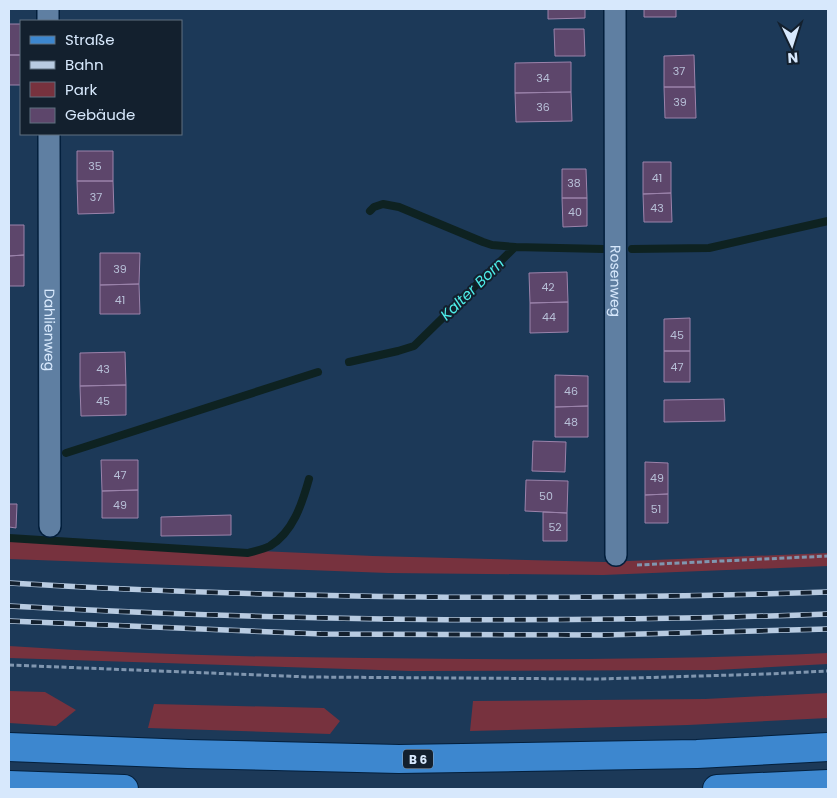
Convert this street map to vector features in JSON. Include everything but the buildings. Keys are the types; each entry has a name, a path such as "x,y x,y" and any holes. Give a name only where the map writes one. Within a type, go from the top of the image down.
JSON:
{"main road":[{"name":"B 6","path":"9,747 178,754 399,759 697,754 828,747"},
{"path":"717,789 828,784"},
{"path":"9,785 124,789"}],"street":[{"name":"Rosenweg","path":"615,9 616,555"},
{"name":"Dahlienweg","path":"48,135 50,526"}],"path":[{"path":"616,555 618,566 828,556"},
{"path":"9,665 309,677 600,679 828,671"}],"green space":[{"path":"9,540 373,556 604,562 828,553 828,566 603,575 388,573 9,559"},
{"path":"9,646 188,655 425,659 656,658 828,653 828,664 715,670 411,671 9,658"},
{"path":"9,691 45,692 76,710 56,726 9,723"},
{"path":"828,693 828,718 688,725 470,731 473,701 705,699"},
{"path":"154,704 324,708 340,721 330,734 148,728"}],"waterway":[{"path":"370,211 374,207 383,204 399,207 483,242 492,245 515,247"},
{"name":"Kalter Born","path":"632,249 709,248 828,221"},
{"name":"Kalter Born","path":"349,362 414,346 515,247 603,249"},
{"name":"Kalter Born","path":"66,453 318,372"},
{"path":"9,538 248,553 270,546 285,533 296,517 309,479"}],"railway":[{"path":"9,583 214,592 418,597 623,597 828,592"},
{"path":"9,606 214,615 418,619 623,619 828,614"},
{"path":"9,621 321,634 604,635 828,629"}]}
